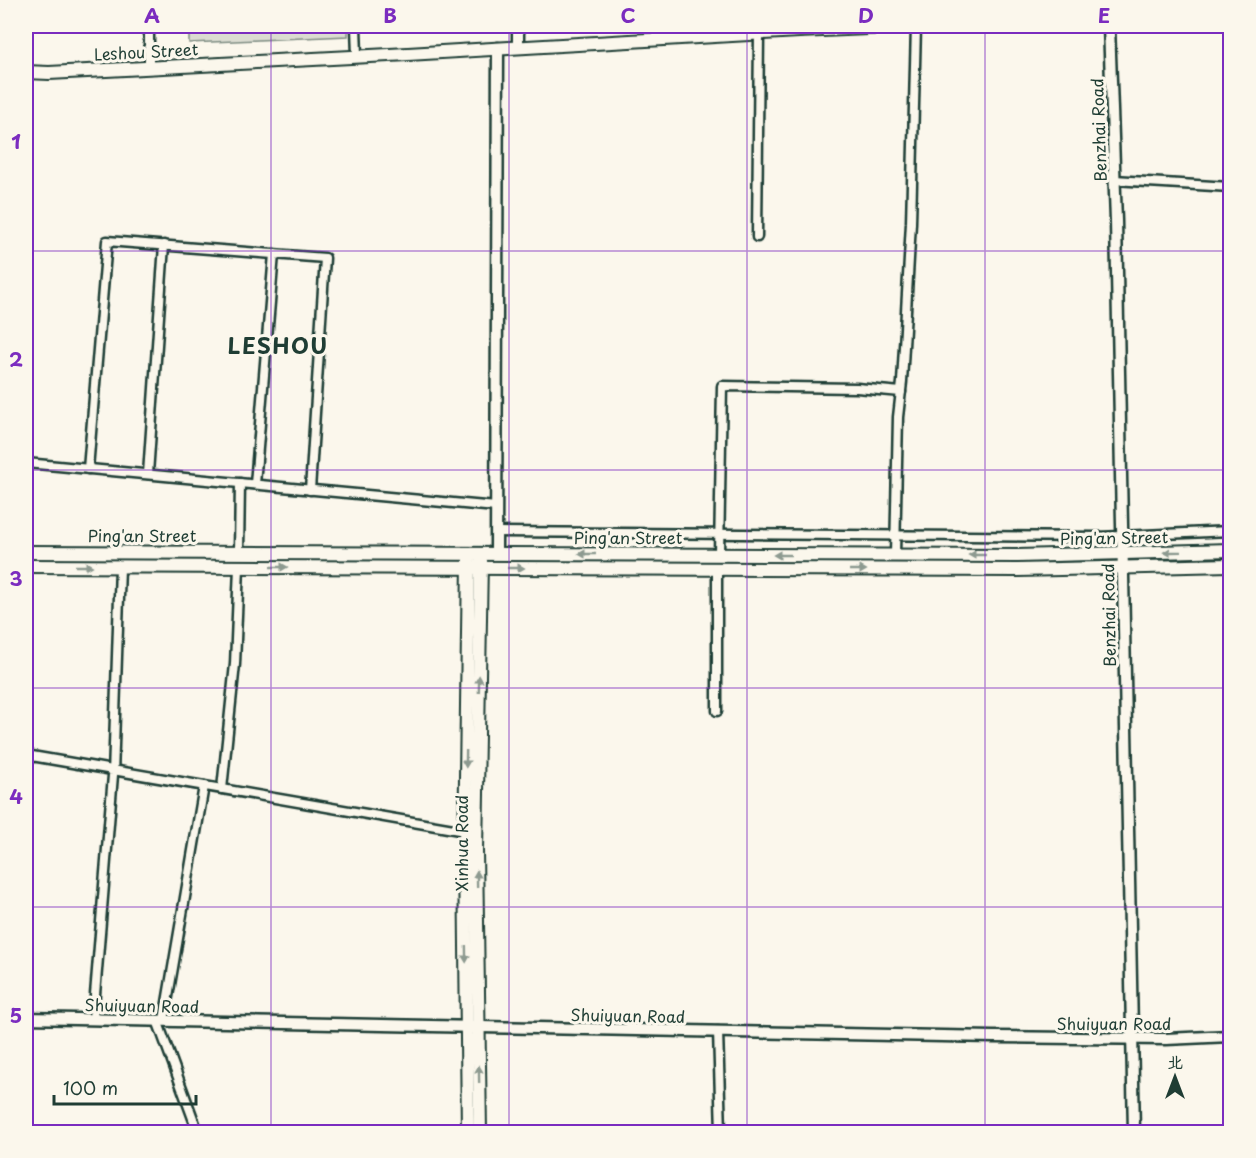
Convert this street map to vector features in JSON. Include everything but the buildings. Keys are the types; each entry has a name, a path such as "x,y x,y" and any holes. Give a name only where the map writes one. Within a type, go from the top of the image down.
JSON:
{"main road":[{"name":"Leshou Street","path":"26,72 49,73 916,26"},
{"name":"Ping'an Street","path":"26,552 1018,556 1230,550"},
{"name":"Xinhua Road","path":"468,1132 476,851 475,553"},
{"name":"Ping'an Street","path":"26,566 1018,570 1230,565"},
{"name":"Xinhua Road","path":"475,568 465,831 472,1026 480,1132"}],"street":[{"path":"149,26 149,67"},
{"path":"356,26 357,56"},
{"path":"518,26 518,47"},
{"path":"895,555 898,417 911,223 916,26"},
{"name":"Benzhai Road","path":"1109,26 1134,1132"},
{"path":"757,237 759,33"},
{"path":"496,553 498,48"},
{"path":"1114,180 1230,187"},
{"path":"88,469 106,241 325,258 310,490"},
{"path":"148,474 164,245"},
{"path":"255,484 274,254"},
{"path":"719,554 722,386 857,388 901,392"},
{"path":"26,463 496,507"},
{"path":"239,552 240,483"},
{"path":"496,532 1099,537 1230,531"},
{"path":"93,1019 113,770 120,567"},
{"path":"222,789 234,664 239,567"},
{"path":"717,569 717,711"},
{"path":"26,755 465,831"},
{"path":"198,1132 161,1020 204,786"},
{"name":"Shuiyuan Road","path":"26,1018 993,1037 1230,1036"},
{"path":"718,1031 721,1132"}],"shaded area":[{"path":"189,26 348,26 348,36 189,43"}],"district":[{"name":"LESHOU","path":"278,344"}]}
